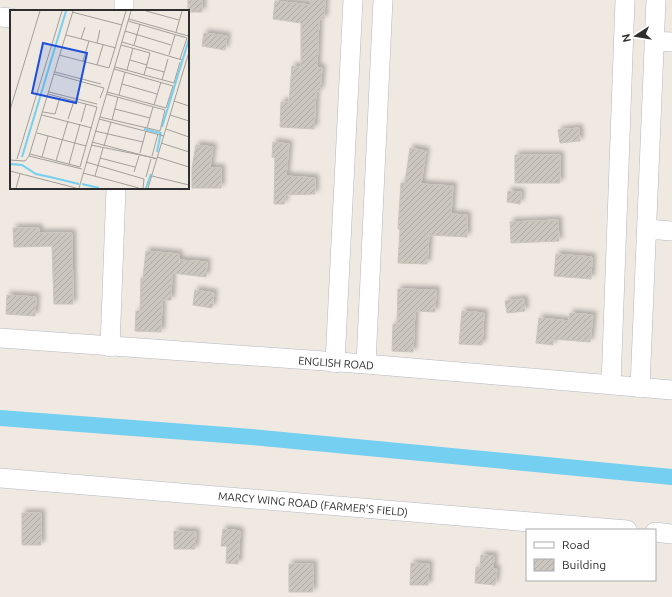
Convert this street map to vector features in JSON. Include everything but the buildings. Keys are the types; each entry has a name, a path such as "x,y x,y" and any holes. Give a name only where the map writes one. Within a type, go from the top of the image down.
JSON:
{"street":[{"path":"335,363 353,0"},
{"path":"366,364 383,0"},
{"path":"611,385 625,0"},
{"path":"640,388 647,229 663,42 656,0"},
{"path":"0,17 10,18"},
{"path":"110,347 116,189"},
{"path":"647,229 672,231"},
{"name":"ENGLISH ROAD","path":"0,338 366,364 672,390"},
{"name":"MARCY WING ROAD (FARMER'S FIELD)","path":"0,478 615,529"},
{"path":"656,532 672,534"}],"waterway":[{"path":"0,418 252,437 672,477"}]}
